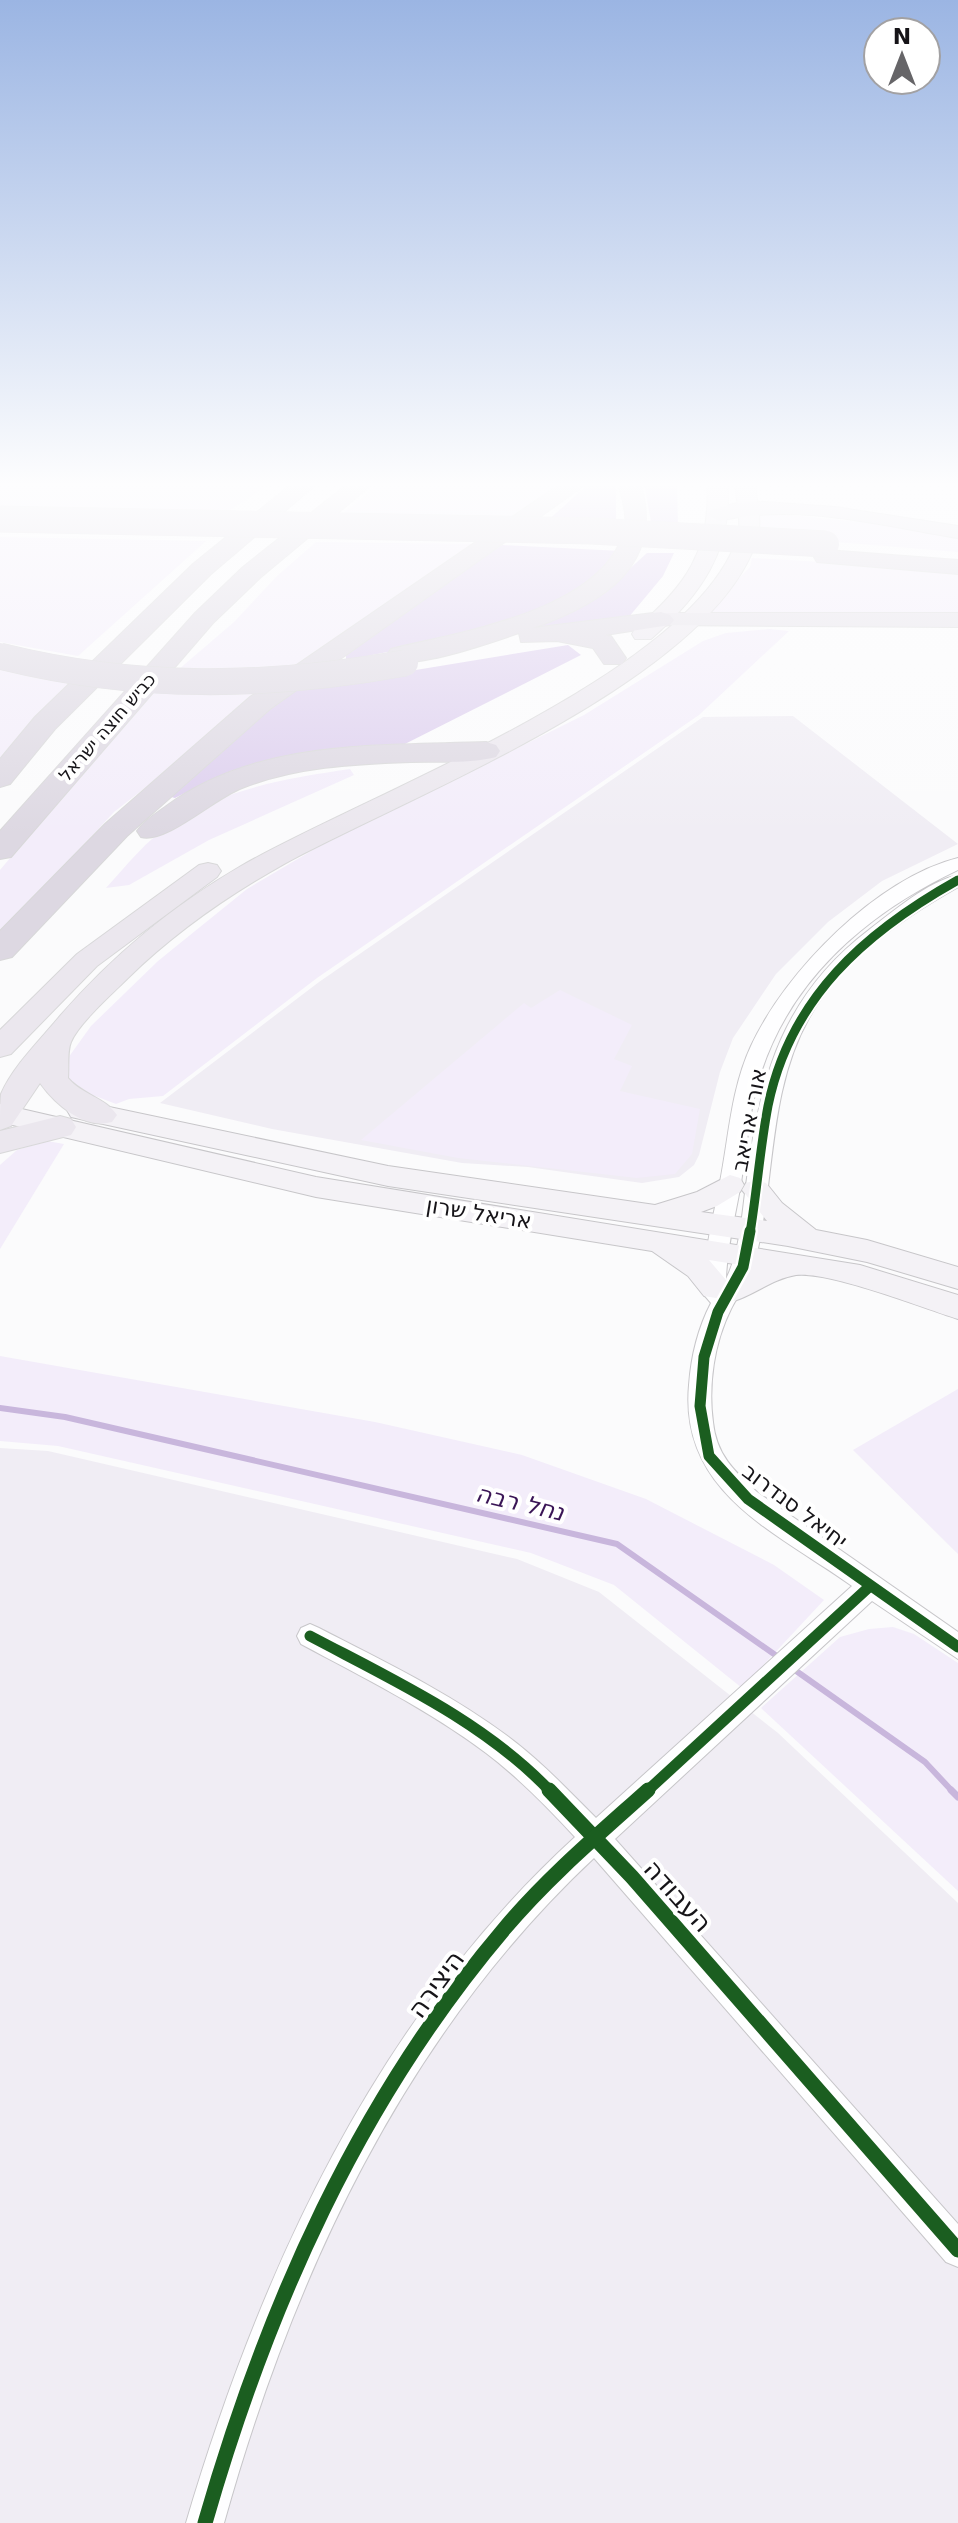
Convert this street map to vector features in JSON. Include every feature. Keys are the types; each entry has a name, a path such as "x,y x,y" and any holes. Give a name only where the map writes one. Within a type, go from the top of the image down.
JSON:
{"highway":[{"name":"כביש חוצה ישראל","path":"0,778 45,723 171,600"},
{"name":"כביש חוצה ישראל","path":"0,850 223,600"},
{"path":"0,950 116,830 260,703 409,600"},
{"path":"402,659 542,616 572,600"},
{"path":"0,653 96,676 196,683 300,679 588,626 693,619 958,620"},
{"path":"515,639 563,634 591,637 607,645 625,661"},
{"path":"0,979 117,862 190,800 245,775 327,757 486,751"},
{"path":"327,757 378,764 383,772 381,784"}],"main road":[{"path":"60,1127 3,1113 56,1040 127,964 184,915 269,861 538,726 625,661 677,600"},
{"path":"0,1047 87,960 160,903 251,847 447,753 625,661 693,619 711,600"},
{"path":"625,661 696,631 758,620"},
{"path":"56,1040 53,1079 66,1096 101,1115"},
{"name":"אריאל שרון","path":"3,1113 101,1115 363,1171 652,1227 805,1252 867,1251 958,1278"},
{"name":"אריאל שרון","path":"60,1127 316,1187 652,1227"},
{"path":"743,1188 787,1224 805,1252 758,1274 723,1296 699,1268 652,1227 707,1199 743,1188"},
{"name":"אריאל שרון","path":"805,1252 860,1276 958,1307"}],"street":[{"name":"אורי אריאב","path":"743,1188 747,1085 762,1043 786,998 828,948 861,918 958,863"},
{"name":"אורי אריאב","path":"734,1240 743,1188 772,1090 799,1020 848,956 880,927 958,880"},
{"name":"יחיאל סנדרוב","path":"734,1240 723,1296 702,1369 703,1438 718,1472 748,1499 958,1647"},
{"name":"היצירה","path":"205,2523 223,2456 257,2355 299,2257 393,2081 503,1930 596,1838 869,1587"},
{"name":"העבודה","path":"310,1636 423,1696 495,1743 538,1778 596,1838 958,2250"}],"shaded area":[{"path":"0,600 141,600 78,656 0,642"},
{"path":"255,600 398,600 293,668 171,676 234,622"},
{"path":"421,600 561,600 476,632 346,660 346,650"},
{"path":"587,600 643,600 628,618 543,629 533,624"},
{"path":"718,600 958,600 958,619 702,616"},
{"path":"769,629 789,631 699,715 317,978 163,1096 129,1099 116,1104 69,1086 63,1065 91,1026 158,961 247,889 318,847 584,715 703,641 726,633"},
{"path":"568,645 581,655 393,750 203,784 175,798 164,795 288,691"},
{"path":"0,661 77,682 0,766"},
{"path":"275,687 114,812 0,936 0,870 152,689"},
{"path":"793,716 958,844 882,881 828,922 776,974 733,1038 720,1072 699,1155 694,1165 679,1177 642,1183 528,1167 462,1163 272,1129 160,1103 319,982 703,717"},
{"path":"350,769 354,775 209,840 129,885 106,888 155,837 193,811 258,786"},
{"path":"560,990 632,1025 614,1059 632,1066 620,1091 700,1109 692,1154 675,1174 637,1178 458,1158 361,1140 524,1003 531,1008"},
{"path":"47,1141 64,1144 0,1249 0,1165 17,1150"},
{"path":"0,1356 375,1422 522,1455 646,1499 774,1565 824,1600 742,1688 614,1585 531,1553 58,1446 0,1441"},
{"path":"958,1389 958,1554 853,1450"},
{"path":"0,1448 48,1451 517,1559 599,1592 778,1733 958,1903 958,2523 0,2523"},
{"path":"893,1627 914,1634 958,1663 958,1891 761,1708 840,1637 869,1629"}],"waterway":[{"name":"נחל רבה","path":"0,1408 65,1417 617,1544 781,1659"},
{"name":"נחל רבה","path":"792,1668 925,1762 953,1792"},
{"name":"נחל רבה","path":"953,1792 958,1797"}],"cycle path":[{"path":"958,880 890,922 850,955 815,994 786,1045 769,1104 743,1267 712,1326 702,1373 700,1406 703,1437 709,1456 733,1486 958,1647"},
{"path":"205,2523 228,2443 286,2286 361,2135 404,2063 452,1995 504,1929 555,1875 869,1587"},
{"path":"310,1636 423,1696 495,1743 538,1778 632,1877 958,2250"}]}
